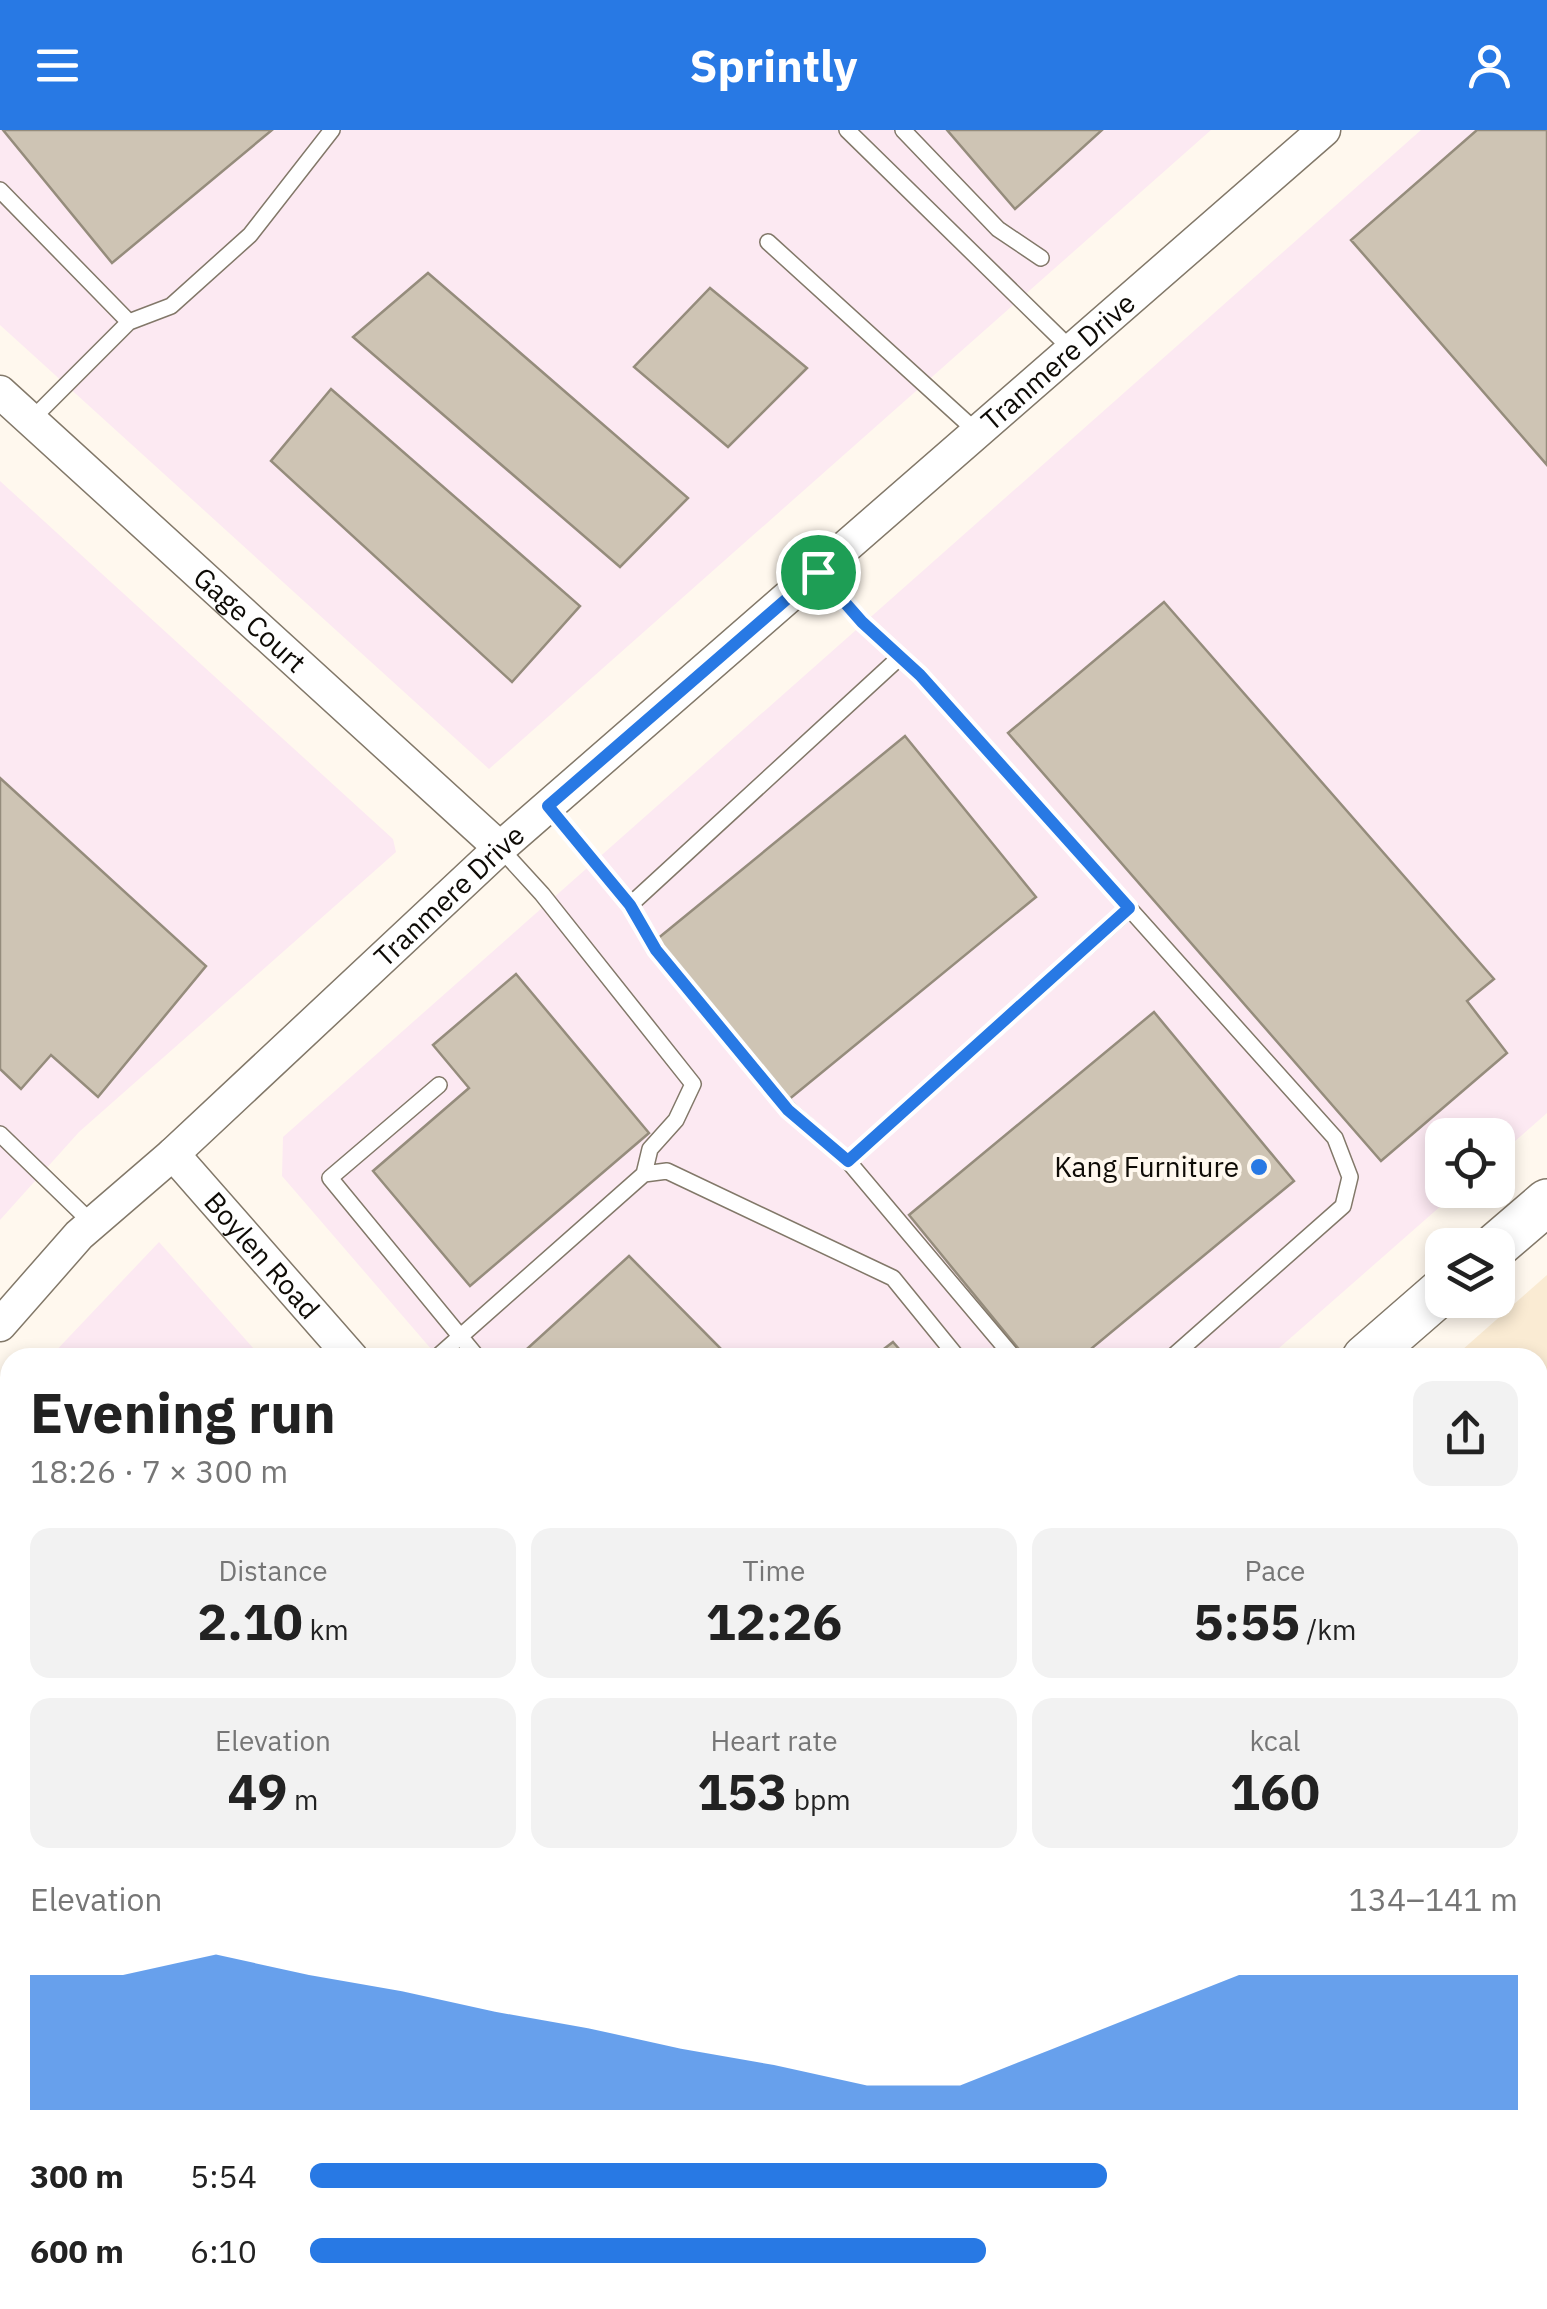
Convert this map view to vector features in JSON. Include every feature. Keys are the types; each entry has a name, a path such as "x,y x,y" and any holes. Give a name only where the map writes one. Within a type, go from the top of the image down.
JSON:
{"main road":[{"path":"1515,1230 1547,1202"},
{"path":"1377,1348 1425,1307"}],"street":[{"name":"Tranmere Drive","path":"0,1324 93,1224 500,848 1324,130"},
{"name":"Gage Court","path":"0,392 500,848"},
{"name":"Boylen Road","path":"173,1154 343,1348"}],"lane":[{"path":"31,420 129,322 170,306 250,235 332,130"},
{"path":"847,130 1072,350"},
{"path":"903,130 998,229 1040,258"},
{"path":"0,190 129,322"},
{"path":"768,242 977,432"},
{"path":"818,572 862,622 920,675 1335,1138 1350,1177 1344,1206 1182,1348"},
{"path":"630,905 900,657"},
{"path":"548,806 630,905 656,950 788,1110 848,1161 1006,1348"},
{"path":"446,1348 644,1174 650,1149 676,1120 693,1084 542,894 500,848"},
{"path":"848,1161 1129,908"},
{"path":"439,1084 330,1178 471,1348"},
{"path":"0,1134 93,1224"},
{"path":"644,1174 668,1172 893,1278 950,1348"}],"shaded area":[{"path":"0,130 1211,130 489,769 0,325"},
{"path":"1421,130 1547,130 1547,1113 1515,1141 1515,1118 1425,1118 1425,1208 1439,1208 1279,1348 430,1348 282,1176 283,1137"},
{"path":"0,481 393,839 396,852 79,1132 0,1220"},
{"path":"159,1242 253,1348 59,1348"},
{"path":"1547,1275 1547,1348 1464,1348 1498,1318 1515,1318 1515,1303"}],"building":[{"path":"3,130 272,130 112,263"},
{"path":"947,130 1102,130 1015,209"},
{"path":"1477,130 1547,130 1547,465 1351,240"},
{"path":"428,273 688,498 620,567 353,337"},
{"path":"710,288 807,368 728,447 634,367"},
{"path":"331,389 580,606 512,682 271,461"},
{"path":"1164,602 1494,979 1467,1001 1507,1053 1431,1118 1425,1118 1425,1123 1381,1161 1008,733"},
{"path":"905,736 1036,897 787,1101 656,940"},
{"path":"0,778 206,966 98,1097 51,1055 21,1089 0,1069"},
{"path":"516,974 649,1133 470,1286 373,1171 469,1088 433,1045"},
{"path":"1154,1012 1294,1181 1092,1348 1018,1348 909,1215"},
{"path":"629,1256 720,1348 528,1348"}],"place":[{"name":"Kang Furniture","path":"1259,1167"}],"route":[{"path":"818,572 862,622 920,675 1129,908 848,1161 788,1110 656,950 630,905 548,806 818,572"}]}
